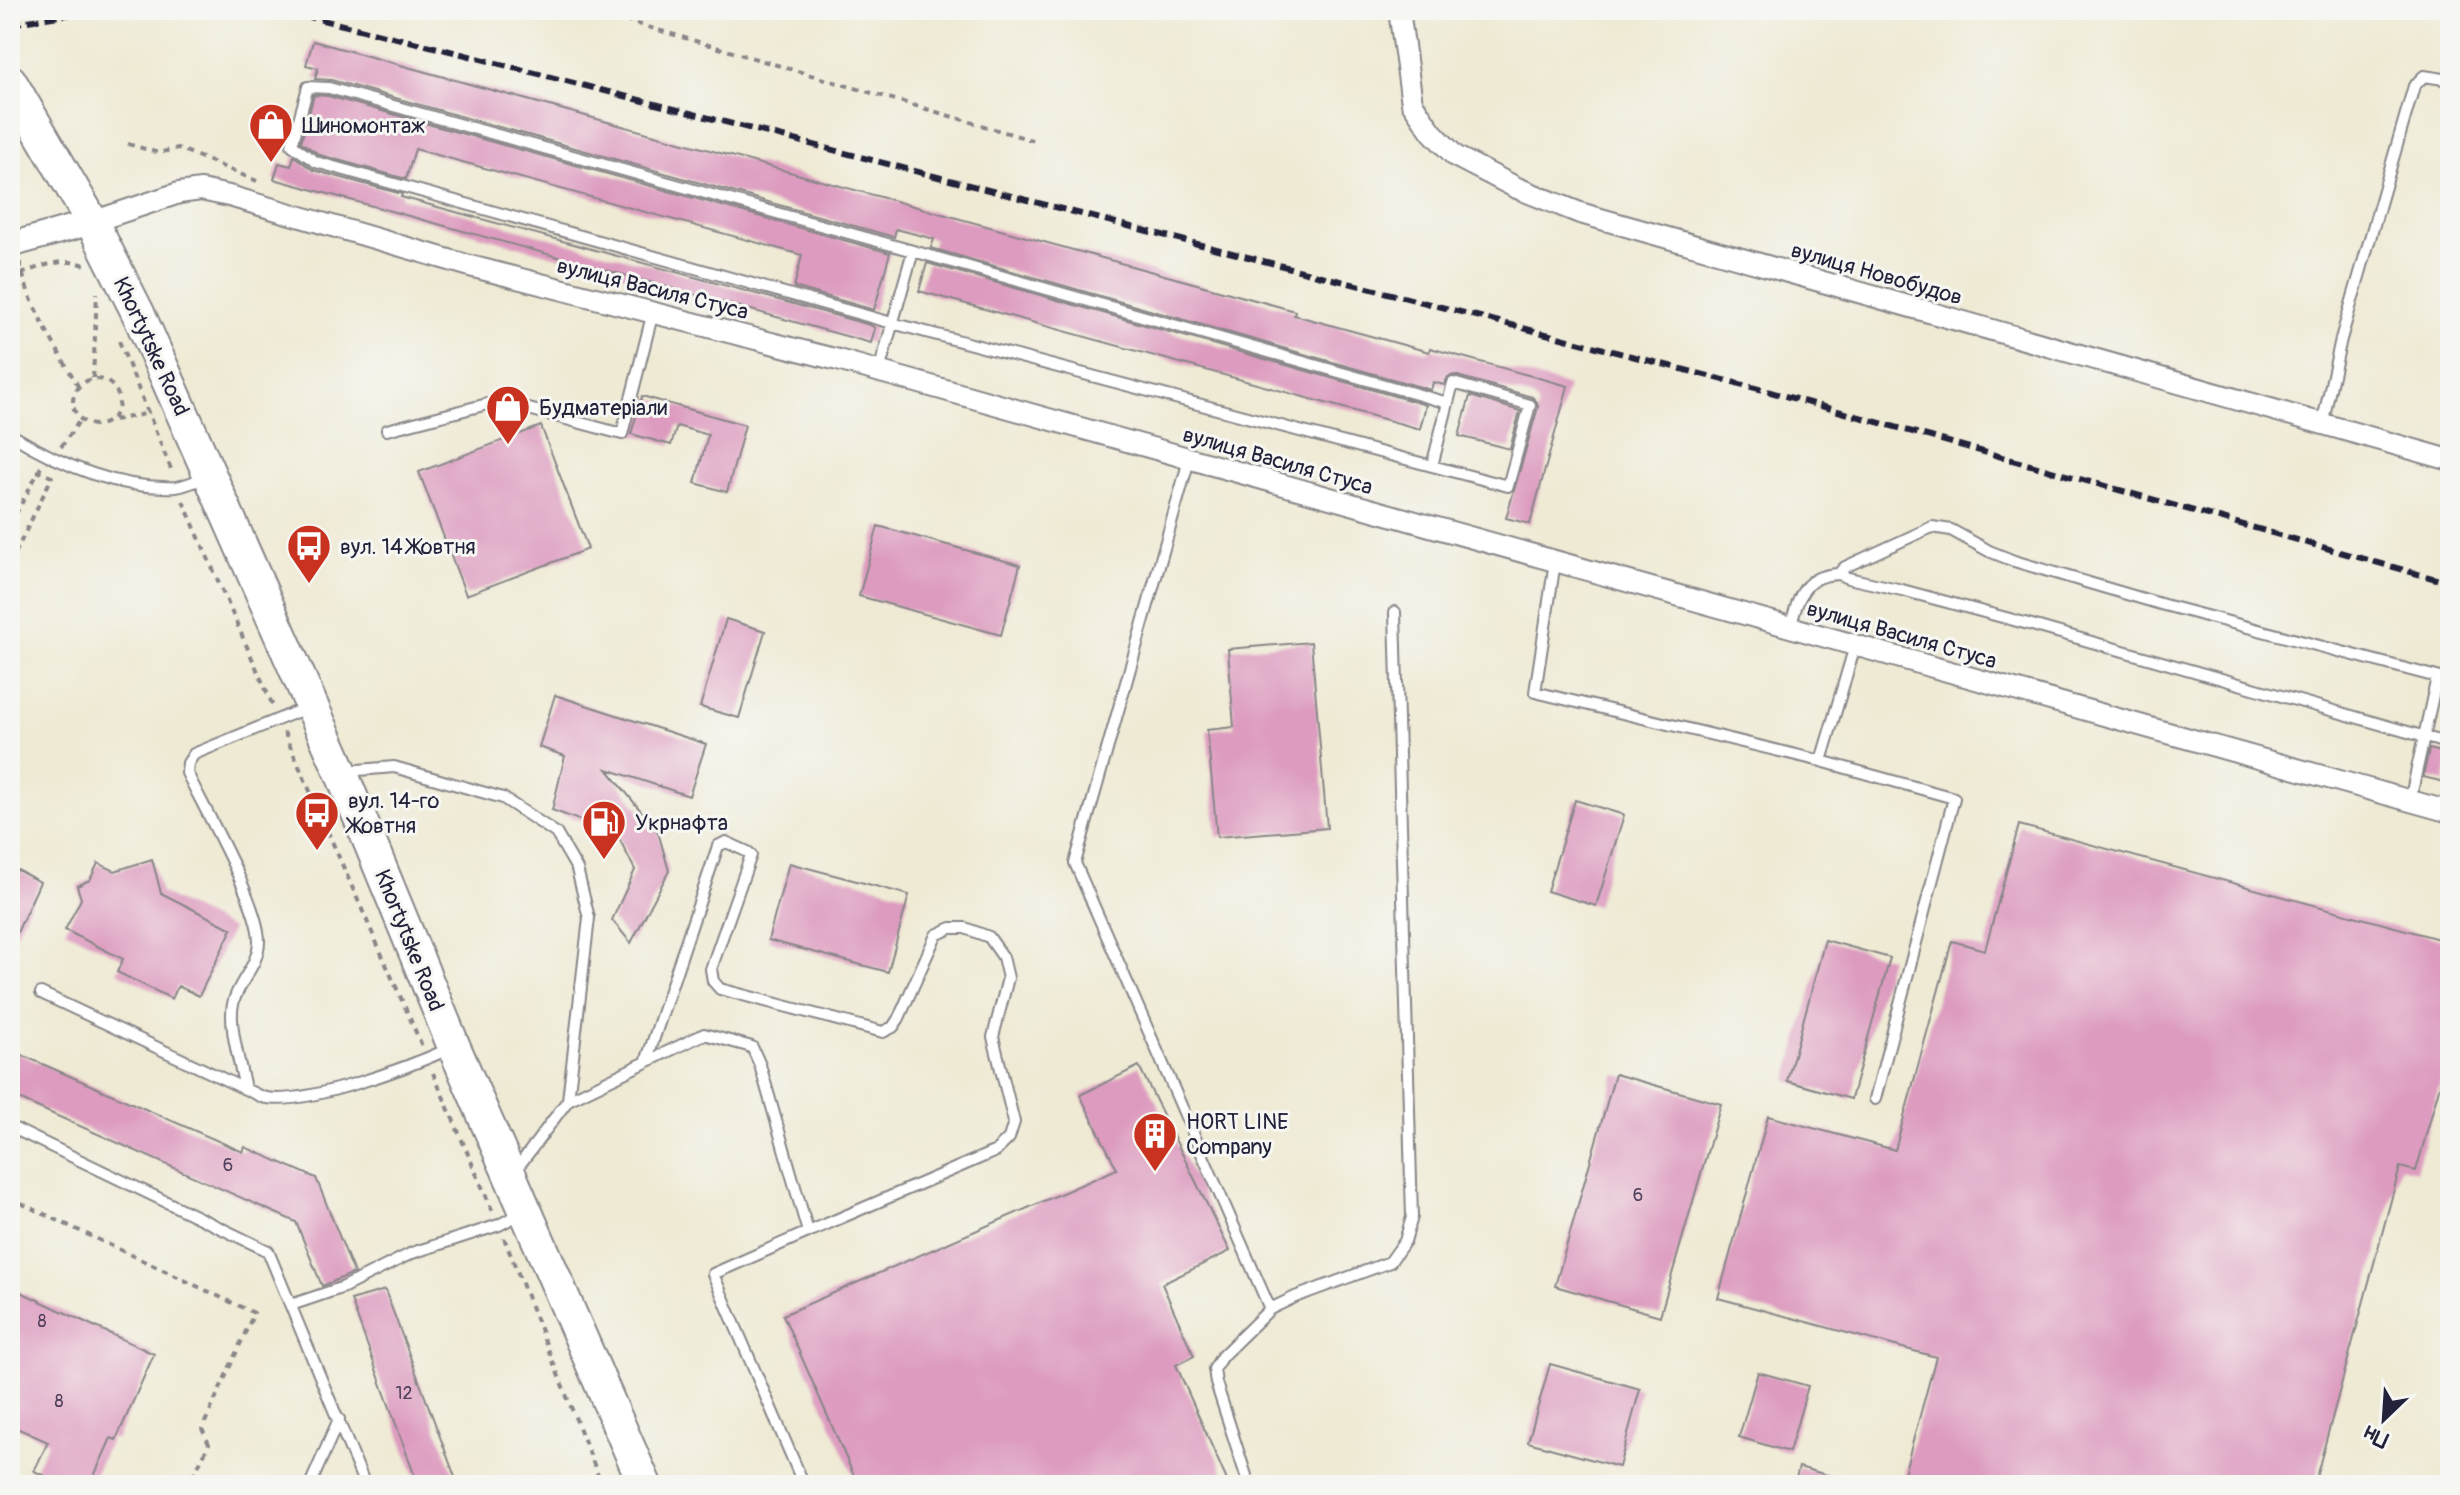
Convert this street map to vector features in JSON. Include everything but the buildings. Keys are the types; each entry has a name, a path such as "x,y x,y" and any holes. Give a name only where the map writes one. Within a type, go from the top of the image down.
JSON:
{"main road":[{"name":"Khortytske Road","path":"10,81 92,222 139,315 341,772 441,1053 511,1178 512,1218 645,1485"}],"street":[{"name":"вулиця Новобудов","path":"1399,10 1412,103 1432,132 1455,156 1517,188 1580,213 2450,460"},
{"name":"вулиця Василя Стуса","path":"92,222 179,193 201,190 244,200 470,266 879,371 2450,812"},
{"path":"13,243 92,222"}],"lane":[{"path":"2322,425 2344,325 2414,86 2424,76 2450,80"},
{"path":"1432,466 1448,403 1453,383 1530,405 1508,486 1432,466 892,323 316,162 292,145 308,87 329,88 1448,403"},
{"path":"879,371 913,251"},
{"path":"387,430 499,401 622,434 653,312"},
{"path":"10,434 51,458 122,482 178,487 211,475"},
{"path":"1189,460 1075,863 1270,1309"},
{"path":"1841,574 1845,567 1932,527 1951,530 2014,561 2164,605 2450,681"},
{"path":"1555,562 1535,692 1821,761 1954,798 1875,1099"},
{"path":"1790,628 1801,593 1807,585 1829,574 1841,574 2450,744"},
{"path":"1249,1485 1214,1369 1222,1356 1270,1309 1390,1262 1405,1241 1412,1217 1395,612"},
{"path":"1821,761 1855,646"},
{"path":"2410,801 2437,677"},
{"path":"245,1089 232,1018 233,1003 254,966 259,942 255,914 187,773 188,763 194,754 312,706"},
{"path":"341,772 394,767 503,798 556,833 577,869 589,918 568,1100"},
{"path":"646,1062 718,846 722,842 751,855 711,969 713,981 720,989 883,1032 893,1027 899,1018 936,935 951,928 965,928 989,937 1003,957 1008,978 993,1037 1014,1122 1009,1138 996,1151 713,1274 804,1485"},
{"path":"41,993 276,1101 318,1094 441,1053"},
{"path":"511,1178 568,1100 704,1034 752,1047 808,1232"},
{"path":"10,1135 15,1129 268,1251 365,1485"},
{"path":"291,1305 344,1287 412,1253 512,1218"},
{"path":"310,1485 339,1419"}],"path":[{"path":"590,10 1035,141"},
{"path":"13,243 22,274 45,326 78,386"},
{"path":"10,279 33,268 65,262 88,266 93,272"},
{"path":"93,378 98,281 102,295"},
{"path":"117,336 178,487 279,719 441,1053 512,1218 602,1485"},
{"path":"111,421 118,411 120,399 115,387 105,380 93,378 78,386 72,403 75,413 90,425 101,426 150,413"},
{"path":"10,525 37,471 52,477 10,564"},
{"path":"10,1198 254,1313 202,1429 209,1444 189,1485"}],"railway":[{"path":"10,24 95,10"},
{"path":"249,10 306,16 446,50 1767,391 2450,583"}],"place":[{"name":"Шиномонтаж","path":"271,164"},
{"name":"Будматеріали","path":"508,446"},
{"name":"вул. 14 Жовтня","path":"309,585"},
{"name":"вул. 14-го Жовтня","path":"317,852"},
{"name":"Укрнафта","path":"604,861"},
{"name":"HORT LINE Company","path":"1155,1173"}]}
